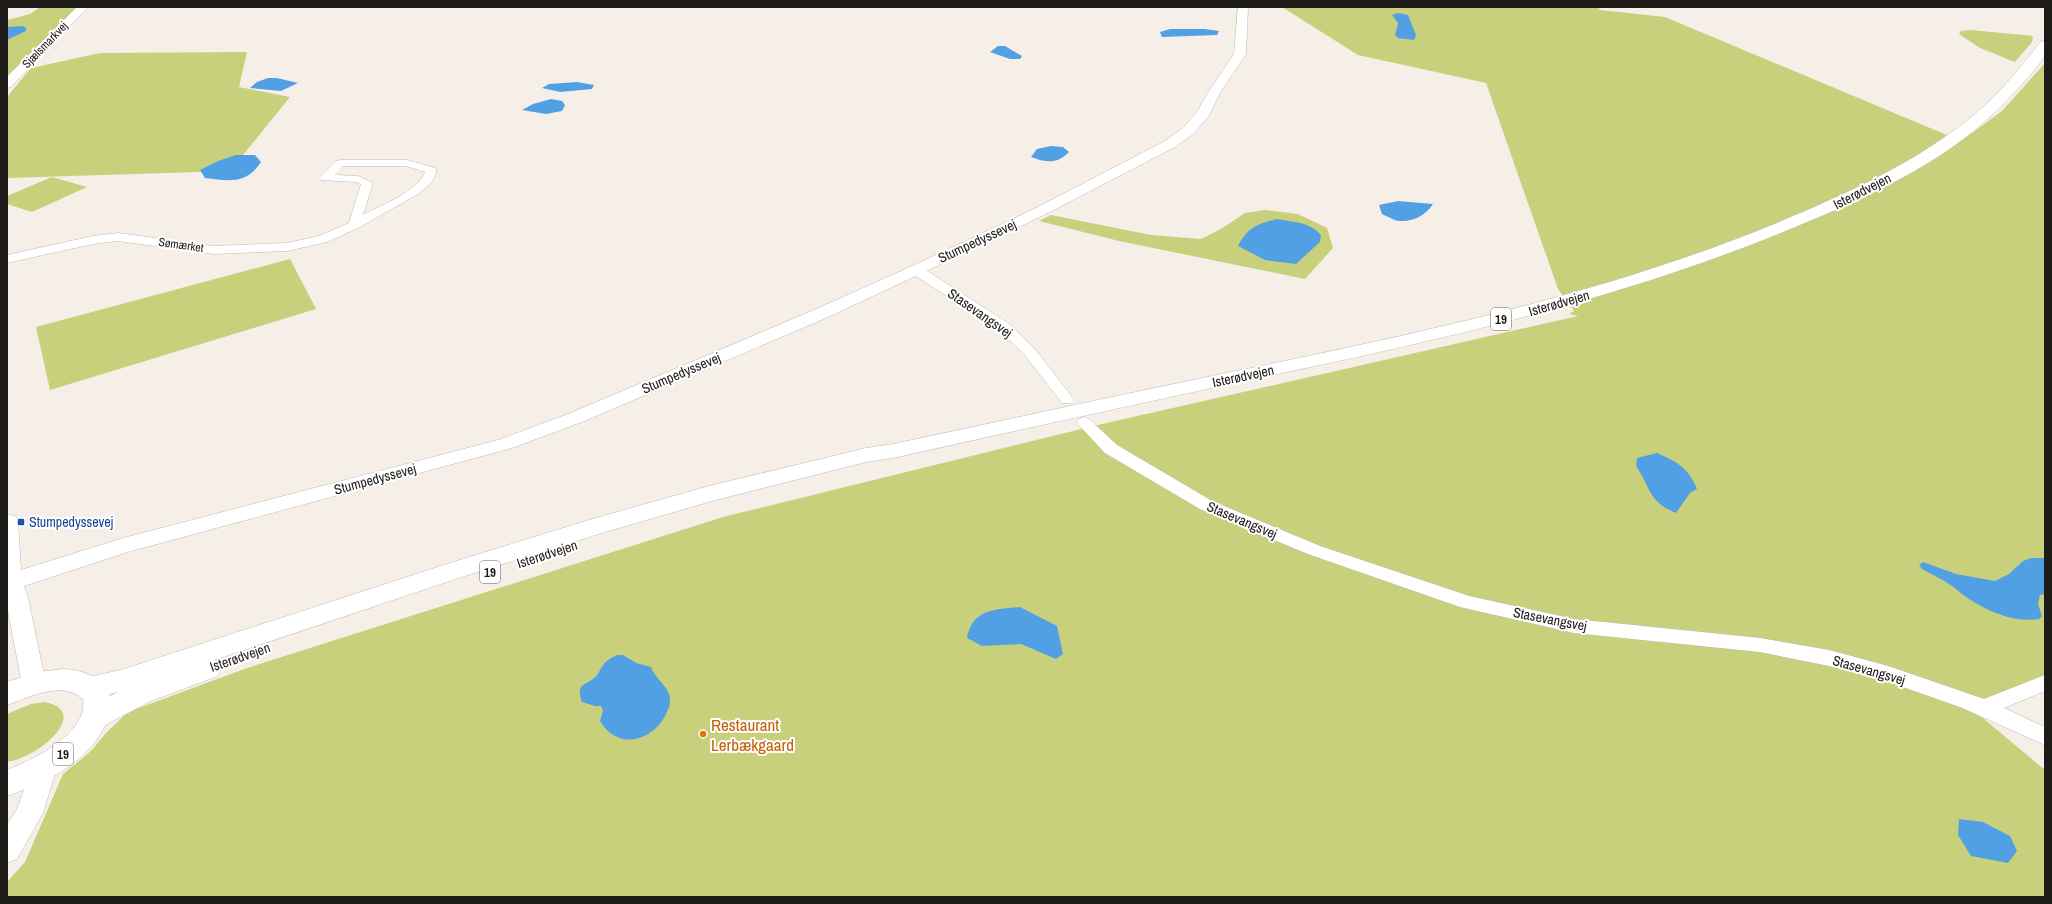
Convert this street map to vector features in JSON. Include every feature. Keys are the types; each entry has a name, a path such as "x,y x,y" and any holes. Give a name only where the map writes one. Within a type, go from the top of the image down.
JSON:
{"main road":[{"name":"Isterødvejen","path":"90,687 124,680 456,570 597,526 716,492 866,455 893,451 1411,341 1520,314 1605,290 1703,259 1775,232 1847,200 1900,172 1952,140 1989,111 2016,84 2045,45"},
{"name":"Isterødvejen","path":"95,717 141,693 163,684 579,543 738,494 868,460 893,451"},
{"name":"19","path":"7,694 34,684 63,680 79,682 90,687 96,694 98,704 95,717 80,739 60,757 44,767 7,783"}],"street":[{"name":"Sjælsmarkvej","path":"7,84 83,7"},
{"name":"Stumpedyssevej","path":"9,587 123,546 505,444 575,418 820,314 916,270 1039,212 1170,144 1188,131 1203,114 1215,90 1240,54 1243,7"},
{"name":"Sømærket","path":"7,259 92,240 118,237 214,250 287,247 323,239 354,225 414,192 428,180 431,170 407,163 340,163 325,178 358,179 367,183 354,225"},
{"name":"Stasevangsvej","path":"916,270 1003,326 1029,351 1067,400"},
{"name":"Stasevangsvej","path":"1084,422 1111,449 1206,505 1314,550 1467,602 1574,626 1760,646 1829,658 1888,674 1984,708 2045,736"},
{"path":"7,521 9,587 17,598 34,684"},
{"path":"1984,708 2045,683"},
{"path":"7,850 29,814 44,767"}],"green space":[{"path":"40,7 78,7 7,76 7,20 30,14"},
{"path":"1282,7 1598,7 1600,10 1665,17 1961,141 2002,111 2045,63 2045,680 1972,709 2045,770 2045,897 7,897 7,882 25,862 63,774 91,751 106,733 128,712 247,668 723,517 1102,424 1578,316 1569,314 1574,311 1558,289 1486,83 1358,55"},
{"path":"1971,30 2033,36 2032,42 2015,62 1980,48 1959,34 1961,31"},
{"path":"247,52 239,87 290,97 230,171 7,178 7,97 31,68 100,53"},
{"path":"52,177 87,187 32,212 7,204 7,196"},
{"path":"1265,210 1298,214 1327,228 1333,248 1305,279 1119,241 1039,221 1051,215 1151,235 1201,239 1221,229 1245,213"},
{"path":"290,259 316,309 50,390 36,327"},
{"path":"44,702 55,705 61,710 63,722 60,729 48,742 37,750 7,762 7,714 31,704"}],"water":[{"path":"1398,13 1408,15 1416,35 1414,40 1398,38 1395,35 1398,23 1392,15"},
{"path":"23,26 26,28 26,31 7,40 7,27"},
{"path":"1170,29 1205,29 1219,31 1217,35 1162,37 1160,32"},
{"path":"998,46 1005,46 1022,56 1020,59 1010,59 990,52"},
{"path":"268,78 277,78 298,83 281,91 250,88 257,82"},
{"path":"577,82 594,85 592,89 560,92 542,88 549,84"},
{"path":"551,99 562,101 565,105 562,111 546,114 522,110 533,104"},
{"path":"1051,146 1063,147 1069,152 1060,159 1052,161 1031,157 1037,149"},
{"path":"236,155 255,155 261,162 249,175 236,180 205,178 200,170 218,161"},
{"path":"1398,201 1433,204 1419,217 1405,221 1398,221 1382,214 1379,205"},
{"path":"1277,219 1312,227 1321,235 1320,242 1296,264 1265,260 1238,246 1249,230"},
{"path":"1657,453 1682,466 1694,482 1697,489 1690,493 1676,513 1667,509 1655,499 1636,466 1637,458"},
{"path":"2031,558 2045,558 2045,594 2040,595 2038,604 2042,616 2039,619 2030,620 2012,618 1985,608 1966,597 1946,582 1922,569 1919,565 1923,562 1956,574 1995,581 2009,574 2023,561"},
{"path":"1020,607 1057,626 1063,654 1056,659 1021,644 982,646 967,638 970,628 979,616 994,610"},
{"path":"617,655 623,655 636,663 651,667 655,675 669,693 670,703 664,718 650,733 641,737 623,739 615,736 607,730 600,721 603,711 601,706 595,706 582,702 580,695 581,687 598,674 606,661"},
{"path":"1959,819 1983,822 2010,836 2017,851 2008,863 1971,856 1958,835"}],"place":[{"name":"Stumpedyssevej","path":"21,522"},
{"name":"Restaurant Lerbækgaard","path":"703,734"}]}
